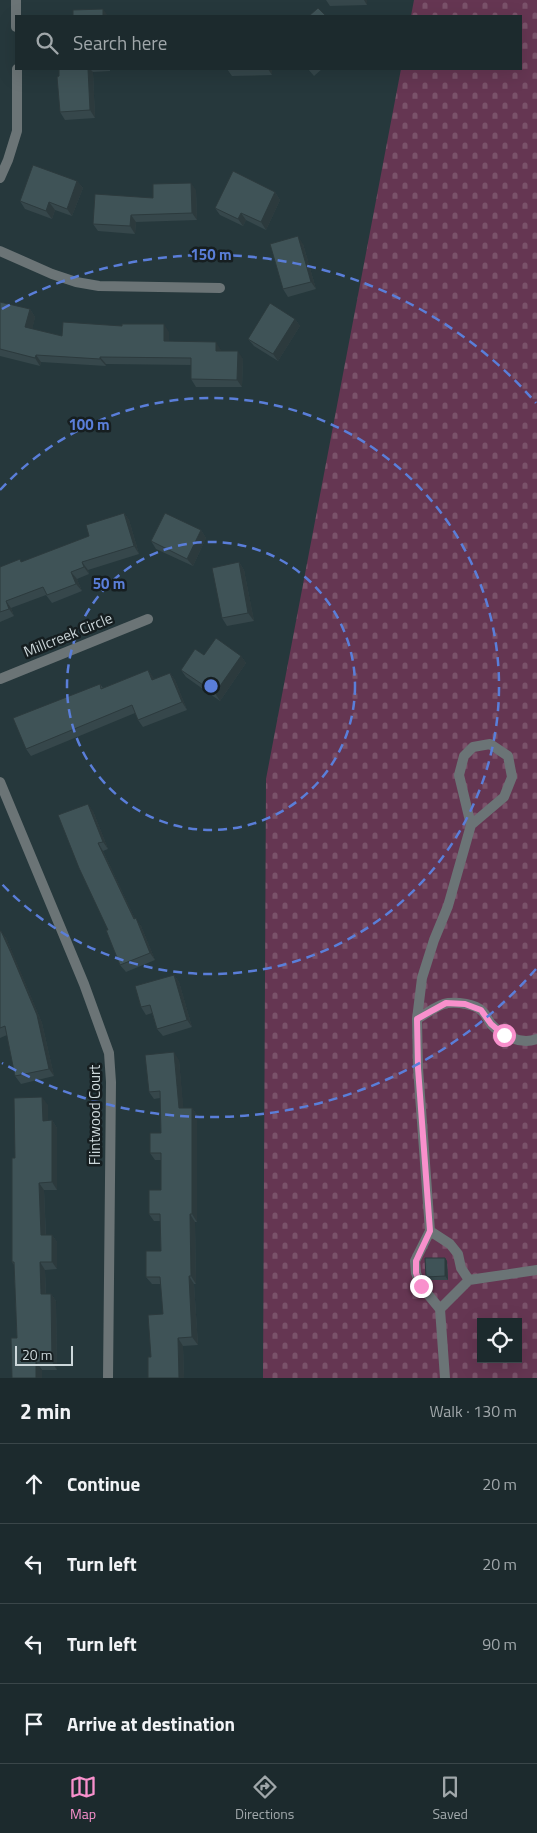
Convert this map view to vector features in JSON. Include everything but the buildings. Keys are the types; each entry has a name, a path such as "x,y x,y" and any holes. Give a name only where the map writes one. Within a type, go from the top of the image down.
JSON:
{"street":[{"path":"16,0 16,15"},
{"path":"0,178 17,131 17,70"},
{"path":"0,251 52,274 76,282 99,286 220,288"},
{"name":"Millcreek Circle","path":"0,679 148,619"},
{"path":"445,1378 440,1309 421,1286 416,1273 416,1261 430,1231 418,1068 417,1019 422,978 434,940 448,906 471,825 459,775 464,756 473,747 490,744 508,756 512,777 504,797 471,825"},
{"name":"Flintwood Court","path":"0,782 84,984 109,1053 111,1092 108,1378"},
{"path":"417,1019 446,1003 465,1004 481,1010 491,1024 504,1035 518,1041 537,1039"},
{"path":"430,1231 450,1244 458,1254 461,1268 470,1280"},
{"path":"440,1309 470,1280 537,1270"}],"green space":[{"path":"414,0 537,0 537,1378 263,1378 266,779 401,70 522,70 522,15 411,15"}],"route":[{"path":"421,1286 416,1273 416,1261 430,1231 418,1068 417,1019 446,1003 465,1004 481,1010 491,1024 504,1035"}]}
